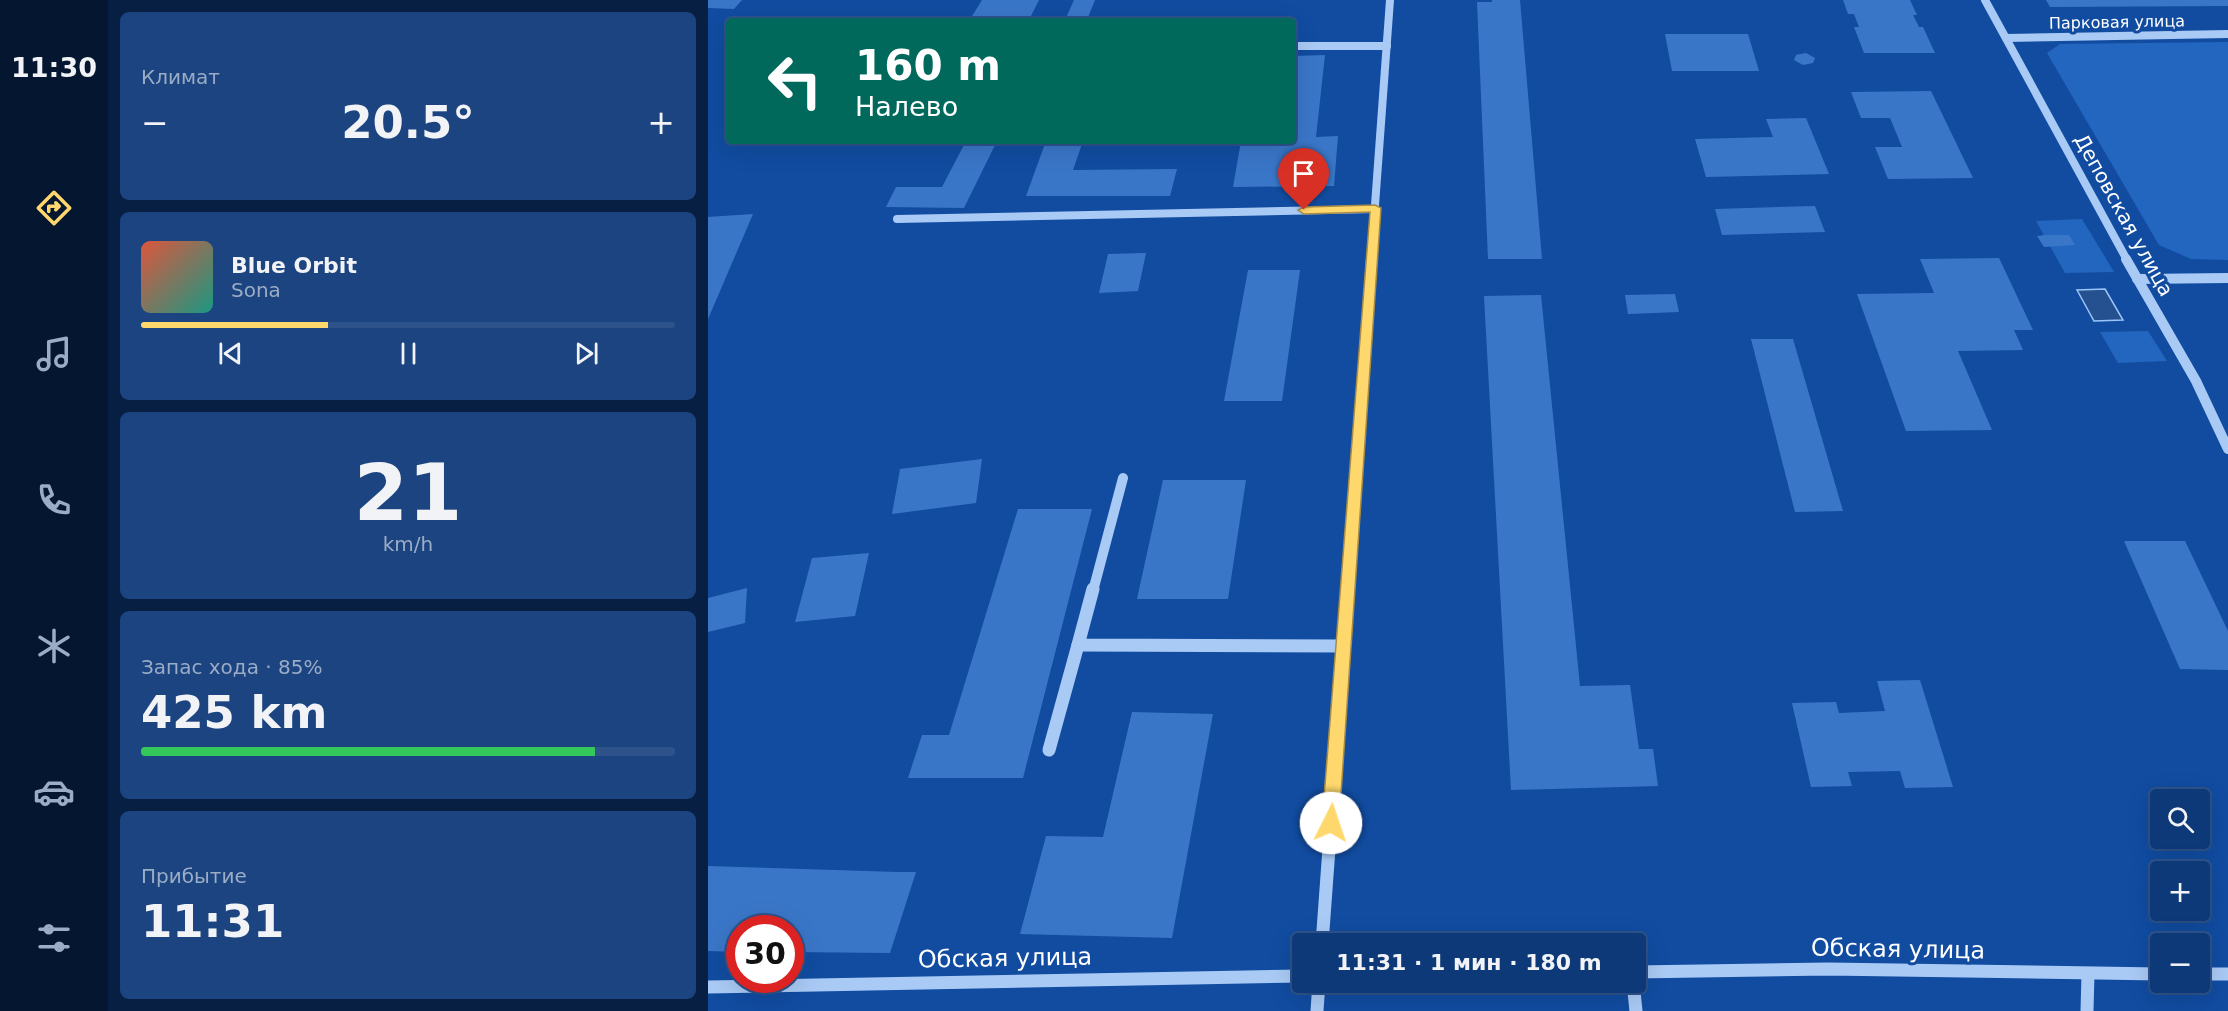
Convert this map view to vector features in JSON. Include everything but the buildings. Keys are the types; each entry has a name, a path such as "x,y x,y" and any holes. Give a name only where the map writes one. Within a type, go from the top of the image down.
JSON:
{"street":[{"path":"1323,933 1390,0"},
{"name":"Деповская улица","path":"1984,0 2196,381 2228,449"},
{"name":"Парковая улица","path":"2006,38 2228,34"},
{"path":"1296,46 1387,46"},
{"path":"897,219 1375,208"},
{"path":"2138,279 2228,278"},
{"path":"1049,750 1123,478"},
{"path":"1078,645 1343,646"},
{"name":"Обская улица","path":"1646,972 1828,969 2150,974"},
{"path":"2087,1011 2088,974"},
{"path":"2210,974 2228,974"},
{"name":"Обская улица","path":"708,987 1292,976"},
{"path":"1317,1011 1318,993"},
{"path":"1634,993 1636,1011"}],"shaded area":[{"path":"2228,42 2228,260 2191,259 2159,245 2047,53 2060,44"},
{"path":"2082,219 2114,272 2065,273 2036,221"},
{"path":"2105,289 2123,320 2094,321 2077,290"},
{"path":"2148,331 2167,361 2118,363 2100,332"}],"route":[{"path":"1304,210 1375,208 1331,823"}]}
